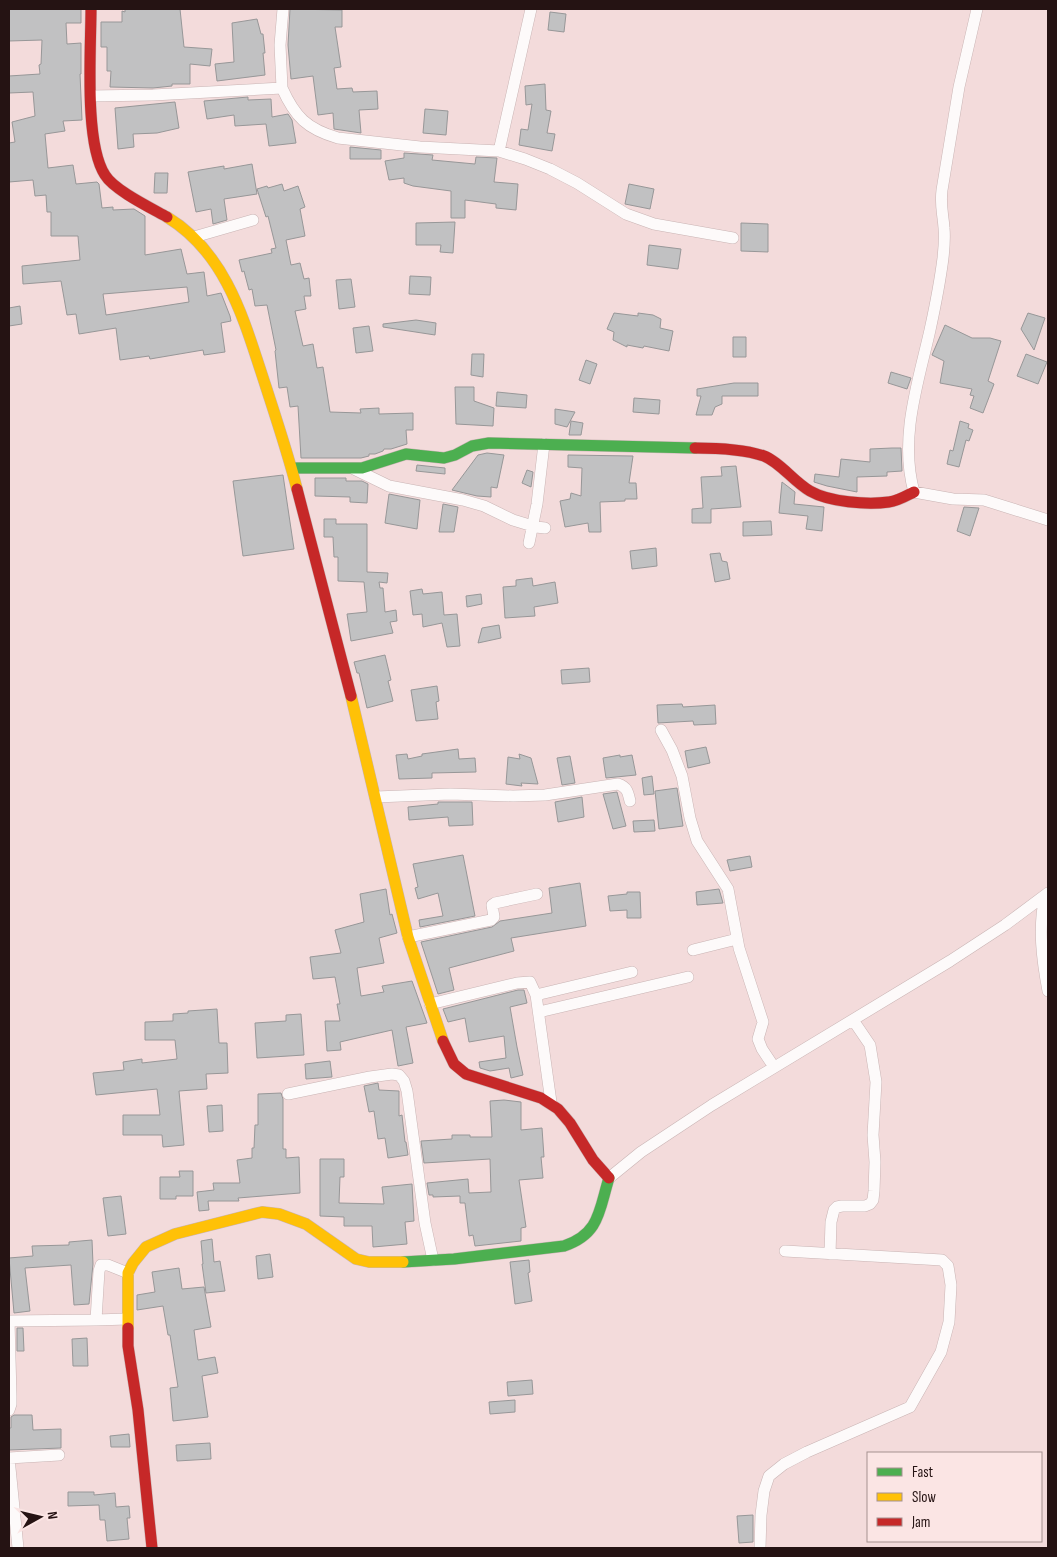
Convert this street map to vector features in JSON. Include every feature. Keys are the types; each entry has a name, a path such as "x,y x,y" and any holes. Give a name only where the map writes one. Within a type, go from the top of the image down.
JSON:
{"street":[{"path":"91,9 93,142 97,158 105,176 120,189 185,228 204,248 224,276 240,311 292,468 376,797 408,938 447,1051 458,1070 466,1074 551,1102 566,1115 592,1158 609,1178"},
{"path":"283,9 280,36 282,88 299,116 311,128 338,138 420,147 499,151 550,169 577,183 626,214 654,224 734,238"},
{"path":"499,151 531,9"},
{"path":"914,492 909,462 913,402 930,329 943,258 944,230 940,209 941,196 959,88 977,9"},
{"path":"91,96 153,95 282,88"},
{"path":"194,237 253,220"},
{"path":"292,468 352,469 375,465 406,454 419,454 437,458 450,457 472,446 484,444 714,448 766,457 810,490 827,497 852,502 889,502 914,492 953,499 984,500 1048,520"},
{"path":"529,543 544,444"},
{"path":"352,469 389,486 470,502 484,506 513,520 545,528"},
{"path":"661,730 672,750 682,776 690,818 697,841 728,889 737,940 763,1022 763,1026 758,1034 759,1044 774,1068"},
{"path":"376,797 450,794 538,796 618,784 628,790 630,801"},
{"path":"408,938 491,920 494,917 492,905 494,903 537,894"},
{"path":"1047,894 1042,910 1041,942 1048,991"},
{"path":"152,1548 138,1410 128,1346 128,1273 133,1263 146,1247 194,1228 262,1212 287,1217 306,1224 356,1259 369,1262 433,1260 510,1254 576,1244 591,1231 597,1220 609,1178 641,1152 774,1068 950,961 1047,894"},
{"path":"693,950 737,940"},
{"path":"536,994 632,972"},
{"path":"539,1012 688,977"},
{"path":"430,1004 530,982 536,994 551,1102"},
{"path":"830,1254 831,1222 834,1210 837,1207 865,1206 870,1204 874,1191 875,1162 873,1135 876,1082 870,1045 853,1020"},
{"path":"288,1094 370,1077 392,1074 400,1075 407,1091 425,1223 433,1260"},
{"path":"760,1548 764,1491 770,1476 784,1464 815,1448 910,1407 940,1352 949,1322 951,1285 948,1266 942,1260 785,1251"},
{"path":"96,1320 101,1265 108,1265 128,1273"},
{"path":"9,1410 11,1396 9,1321 128,1319"},
{"path":"18,1548 9,1458 59,1455"}],"building":[{"path":"9,9 81,9 81,23 66,23 67,44 81,43 82,120 63,121 65,131 45,134 48,168 73,165 76,184 97,182 99,184 102,208 113,207 113,210 134,209 145,216 145,255 181,249 187,274 204,272 207,296 221,293 230,316 231,321 221,323 225,352 204,355 203,350 150,359 149,356 120,360 116,328 79,334 76,314 67,315 61,281 23,284 22,266 80,260 78,236 51,236 51,212 47,212 46,195 35,196 33,180 9,182 9,143 15,142 12,122 35,116 33,92 9,93 9,76 40,74 39,65 41,64 42,40 9,41","holes":["187,287 189,302 106,315 103,294"]},
{"path":"125,9 180,9 184,47 212,49 210,66 190,64 190,84 172,84 172,86 153,88 110,87 111,71 107,71 107,47 101,47 101,22 122,22 122,11 125,12"},
{"path":"290,9 342,10 342,27 335,27 341,67 334,68 337,89 352,88 353,92 377,91 378,109 359,110 361,133 334,129 333,113 318,115 313,76 291,79 288,45"},
{"path":"550,12 566,14 564,32 548,30"},
{"path":"257,19 261,34 263,34 265,75 217,81 215,64 234,62 232,23"},
{"path":"545,84 546,110 551,111 547,133 555,134 552,151 519,145 521,129 528,130 532,104 526,105 525,86"},
{"path":"248,97 248,100 271,99 272,117 288,114 292,120 296,143 269,146 266,124 235,126 234,115 207,119 204,101"},
{"path":"175,102 179,128 157,133 133,134 134,147 118,149 115,108"},
{"path":"425,109 448,111 446,135 423,133"},
{"path":"350,147 381,150 381,159 350,159"},
{"path":"404,153 433,155 432,160 475,164 476,157 497,158 494,182 518,184 516,210 496,208 496,204 465,200 465,218 451,218 451,191 413,186 404,183 404,178 389,180 385,161 404,158"},
{"path":"252,164 257,194 224,199 227,220 213,224 211,209 196,212 188,172"},
{"path":"155,173 168,173 167,193 154,193"},
{"path":"282,184 284,191 298,186 305,207 300,209 305,236 286,240 291,265 300,263 304,279 309,278 311,296 304,296 306,309 295,311 303,346 313,344 317,368 323,367 330,412 361,413 360,409 379,408 379,414 413,413 413,430 406,430 407,444 384,449 361,458 301,458 298,406 290,407 287,387 279,388 276,350 267,305 255,306 252,289 249,290 239,260 272,253 271,249 276,248 268,216 266,217 257,189"},
{"path":"629,184 654,189 650,209 625,204"},
{"path":"455,222 453,253 440,252 441,245 416,245 416,223"},
{"path":"741,223 768,224 768,252 741,251"},
{"path":"649,245 681,249 678,269 647,265"},
{"path":"410,276 431,277 430,295 409,294"},
{"path":"351,279 355,307 339,309 336,280"},
{"path":"20,306 22,324 9,326 9,308"},
{"path":"614,313 638,316 638,313 653,315 661,319 660,328 673,331 669,351 644,346 643,348 627,345 627,347 613,340 614,332 607,329"},
{"path":"1028,313 1045,318 1034,350 1021,329"},
{"path":"416,320 436,323 435,335 383,327 383,324"},
{"path":"945,325 972,338 990,338 1001,341 988,381 994,384 983,413 970,408 974,396 970,395 972,389 940,383 944,361 932,355"},
{"path":"369,326 373,351 356,353 353,328"},
{"path":"733,337 746,337 746,357 733,357"},
{"path":"472,354 484,354 483,377 471,375"},
{"path":"1026,354 1047,362 1038,384 1017,376"},
{"path":"586,360 597,364 590,384 579,380"},
{"path":"891,372 911,378 907,389 888,383"},
{"path":"734,383 758,383 758,396 722,396 722,404 715,407 712,415 696,415 701,396 697,396 697,389"},
{"path":"455,387 474,387 474,401 494,408 493,426 456,424"},
{"path":"497,392 527,395 526,408 496,406"},
{"path":"634,398 660,400 659,414 633,412"},
{"path":"555,409 575,412 567,427 555,424"},
{"path":"571,421 583,423 581,435 569,435"},
{"path":"960,421 969,424 968,428 973,430 969,441 966,440 959,467 947,464 950,450 953,451"},
{"path":"901,448 902,471 887,472 887,476 857,477 857,492 814,482 815,474 839,477 841,459 870,462 870,449"},
{"path":"487,453 504,455 497,488 491,487 491,497 452,490 478,455"},
{"path":"568,455 633,456 629,483 636,483 637,499 600,502 601,532 589,532 588,523 565,527 560,501 570,499 571,493 581,496 582,468 568,467"},
{"path":"417,465 445,468 445,474 416,471"},
{"path":"736,466 741,507 711,509 711,523 692,523 692,509 703,508 701,477 722,476 721,467"},
{"path":"527,470 533,472 531,487 522,483"},
{"path":"283,475 294,549 243,556 233,481"},
{"path":"315,478 346,478 346,481 362,481 368,484 367,503 350,502 350,497 315,496"},
{"path":"782,482 795,492 794,504 824,507 822,531 806,529 808,516 779,513"},
{"path":"389,494 420,500 417,529 385,523"},
{"path":"443,504 458,507 454,532 439,532"},
{"path":"964,507 979,508 970,536 957,531"},
{"path":"324,519 336,519 336,524 367,524 367,572 388,573 387,583 379,582 380,588 383,588 385,612 396,610 397,621 390,622 393,633 351,641 347,614 367,612 364,582 338,581 338,557 334,557 333,537 324,537"},
{"path":"771,521 772,535 743,536 743,522"},
{"path":"656,548 657,566 632,569 630,551"},
{"path":"720,553 722,561 727,562 730,579 715,582 710,554"},
{"path":"532,578 533,586 555,582 558,603 534,607 535,616 505,618 503,587 516,586 516,580"},
{"path":"422,589 423,594 442,592 444,615 457,614 460,646 447,647 442,623 423,627 422,614 413,615 410,591"},
{"path":"481,594 482,604 467,607 466,596"},
{"path":"499,625 501,638 478,643 482,628"},
{"path":"385,655 391,680 388,681 393,701 367,708 359,673 357,673 354,662"},
{"path":"589,668 590,682 562,684 561,670"},
{"path":"437,686 439,701 436,702 438,719 416,721 411,690"},
{"path":"682,704 683,707 715,705 716,724 694,725 693,721 658,723 657,705"},
{"path":"706,747 710,763 688,768 685,751"},
{"path":"458,749 459,759 475,758 476,772 432,773 432,778 399,779 396,755 407,754 408,759 422,756 422,754"},
{"path":"519,754 531,758 538,784 521,783 522,786 506,784 508,757 520,759"},
{"path":"620,755 620,757 632,755 636,775 606,778 603,758"},
{"path":"570,756 575,783 562,785 557,758"},
{"path":"652,776 654,794 644,795 642,778"},
{"path":"677,788 683,826 659,829 655,791"},
{"path":"617,792 626,826 613,829 603,794"},
{"path":"582,797 584,817 558,822 555,802"},
{"path":"438,802 472,802 473,825 449,826 448,817 409,820 408,807 438,804"},
{"path":"654,820 655,831 634,832 633,821"},
{"path":"463,855 475,916 420,927 419,920 443,916 438,893 418,899 415,888 418,887 413,864"},
{"path":"750,856 752,867 730,871 727,860"},
{"path":"580,883 586,926 511,938 514,951 449,968 454,990 438,994 421,942 492,927 500,921 552,913 549,888"},
{"path":"386,889 390,915 392,914 397,933 379,938 384,963 357,968 361,996 384,992 382,986 412,981 427,1023 406,1027 413,1063 398,1066 392,1030 340,1042 341,1050 327,1051 325,1021 340,1021 337,1004 340,1004 335,977 313,979 310,957 341,953 335,930 364,922 360,894"},
{"path":"719,889 723,903 697,905 696,892"},
{"path":"627,892 640,892 641,918 627,918 627,910 610,911 608,896 627,894"},
{"path":"524,990 527,1003 510,1007 523,1075 511,1078 509,1068 490,1071 480,1068 479,1062 506,1058 504,1036 469,1042 465,1018 448,1022 443,1009"},
{"path":"217,1009 219,1043 227,1043 228,1073 206,1074 207,1089 179,1091 184,1145 163,1147 162,1135 123,1135 123,1115 160,1115 157,1089 96,1095 93,1073 124,1070 123,1062 142,1059 142,1063 177,1059 175,1040 145,1040 145,1022 173,1021 173,1014"},
{"path":"301,1014 304,1055 257,1058 255,1023 286,1021 286,1015"},
{"path":"330,1061 332,1077 306,1079 305,1064"},
{"path":"378,1083 379,1090 399,1091 399,1116 402,1115 408,1155 388,1158 385,1138 378,1139 374,1111 369,1112 364,1086"},
{"path":"281,1093 283,1099 283,1149 286,1149 286,1158 299,1157 300,1193 238,1198 239,1201 208,1201 209,1210 199,1211 197,1192 214,1190 213,1183 240,1183 237,1160 252,1158 255,1125 258,1125 258,1094"},
{"path":"490,1101 521,1102 521,1130 542,1128 544,1157 541,1157 543,1178 519,1180 526,1227 521,1228 521,1241 475,1246 473,1235 469,1236 465,1203 460,1203 460,1196 433,1197 433,1195 429,1195 427,1183 468,1179 469,1193 491,1192 490,1159 424,1163 421,1141 452,1139 452,1135 492,1137"},
{"path":"222,1105 223,1131 209,1132 207,1106"},
{"path":"320,1159 344,1159 344,1177 340,1177 339,1203 384,1204 382,1187 412,1184 414,1221 405,1222 407,1244 373,1247 372,1226 344,1226 344,1217 320,1216"},
{"path":"179,1171 193,1171 193,1196 176,1196 176,1199 160,1199 160,1177 180,1177"},
{"path":"121,1196 126,1234 108,1236 103,1198"},
{"path":"212,1239 214,1262 220,1261 225,1291 206,1293 201,1241"},
{"path":"92,1240 93,1264 89,1304 74,1305 71,1265 25,1268 30,1311 14,1313 9,1258 33,1256 32,1246 69,1245 69,1242"},
{"path":"270,1254 273,1277 258,1279 256,1256"},
{"path":"529,1260 530,1272 528,1273 532,1301 515,1304 510,1262"},
{"path":"179,1268 182,1289 204,1287 211,1327 194,1330 198,1360 215,1357 218,1373 202,1376 208,1417 173,1421 170,1388 178,1387 170,1335 168,1335 163,1306 137,1310 137,1295 155,1292 152,1272"},
{"path":"17,1328 23,1328 24,1351 17,1351"},
{"path":"87,1338 88,1366 73,1366 72,1339"},
{"path":"532,1380 533,1394 508,1396 507,1382"},
{"path":"515,1400 515,1412 490,1414 489,1402"},
{"path":"14,1415 32,1415 33,1430 61,1429 61,1448 9,1450 9,1428 11,1428 11,1417"},
{"path":"129,1434 130,1447 111,1447 110,1436"},
{"path":"210,1443 211,1459 177,1461 176,1445"},
{"path":"68,1492 94,1492 94,1495 115,1493 116,1507 129,1506 130,1518 127,1518 129,1539 107,1541 105,1520 100,1520 99,1505 68,1506"},
{"path":"753,1515 753,1542 739,1543 737,1516"}],"traffic: fast":[{"path":"292,468 362,468 406,454 444,458 455,455 472,446 489,443 695,448"},
{"path":"403,1262 454,1259 564,1246 576,1241 591,1228 600,1210 609,1178"}],"traffic: slow":[{"path":"167,217 188,232 205,250 220,270 232,292 250,339 297,489"},
{"path":"351,696 408,937 443,1041"},
{"path":"128,1328 128,1273 133,1263 146,1247 175,1234 262,1212 279,1214 306,1224 356,1259 369,1262 403,1262"}],"traffic: jam":[{"path":"91,9 91,119 98,160 105,175 116,187 167,217"},
{"path":"695,448 739,450 764,456 776,463 798,483 810,491 827,498 859,503 889,502 914,492"},
{"path":"297,489 351,696"},
{"path":"443,1041 454,1064 466,1074 541,1098 558,1109 570,1123 593,1160 609,1178"},
{"path":"128,1328 128,1346 138,1410 152,1548"}]}
